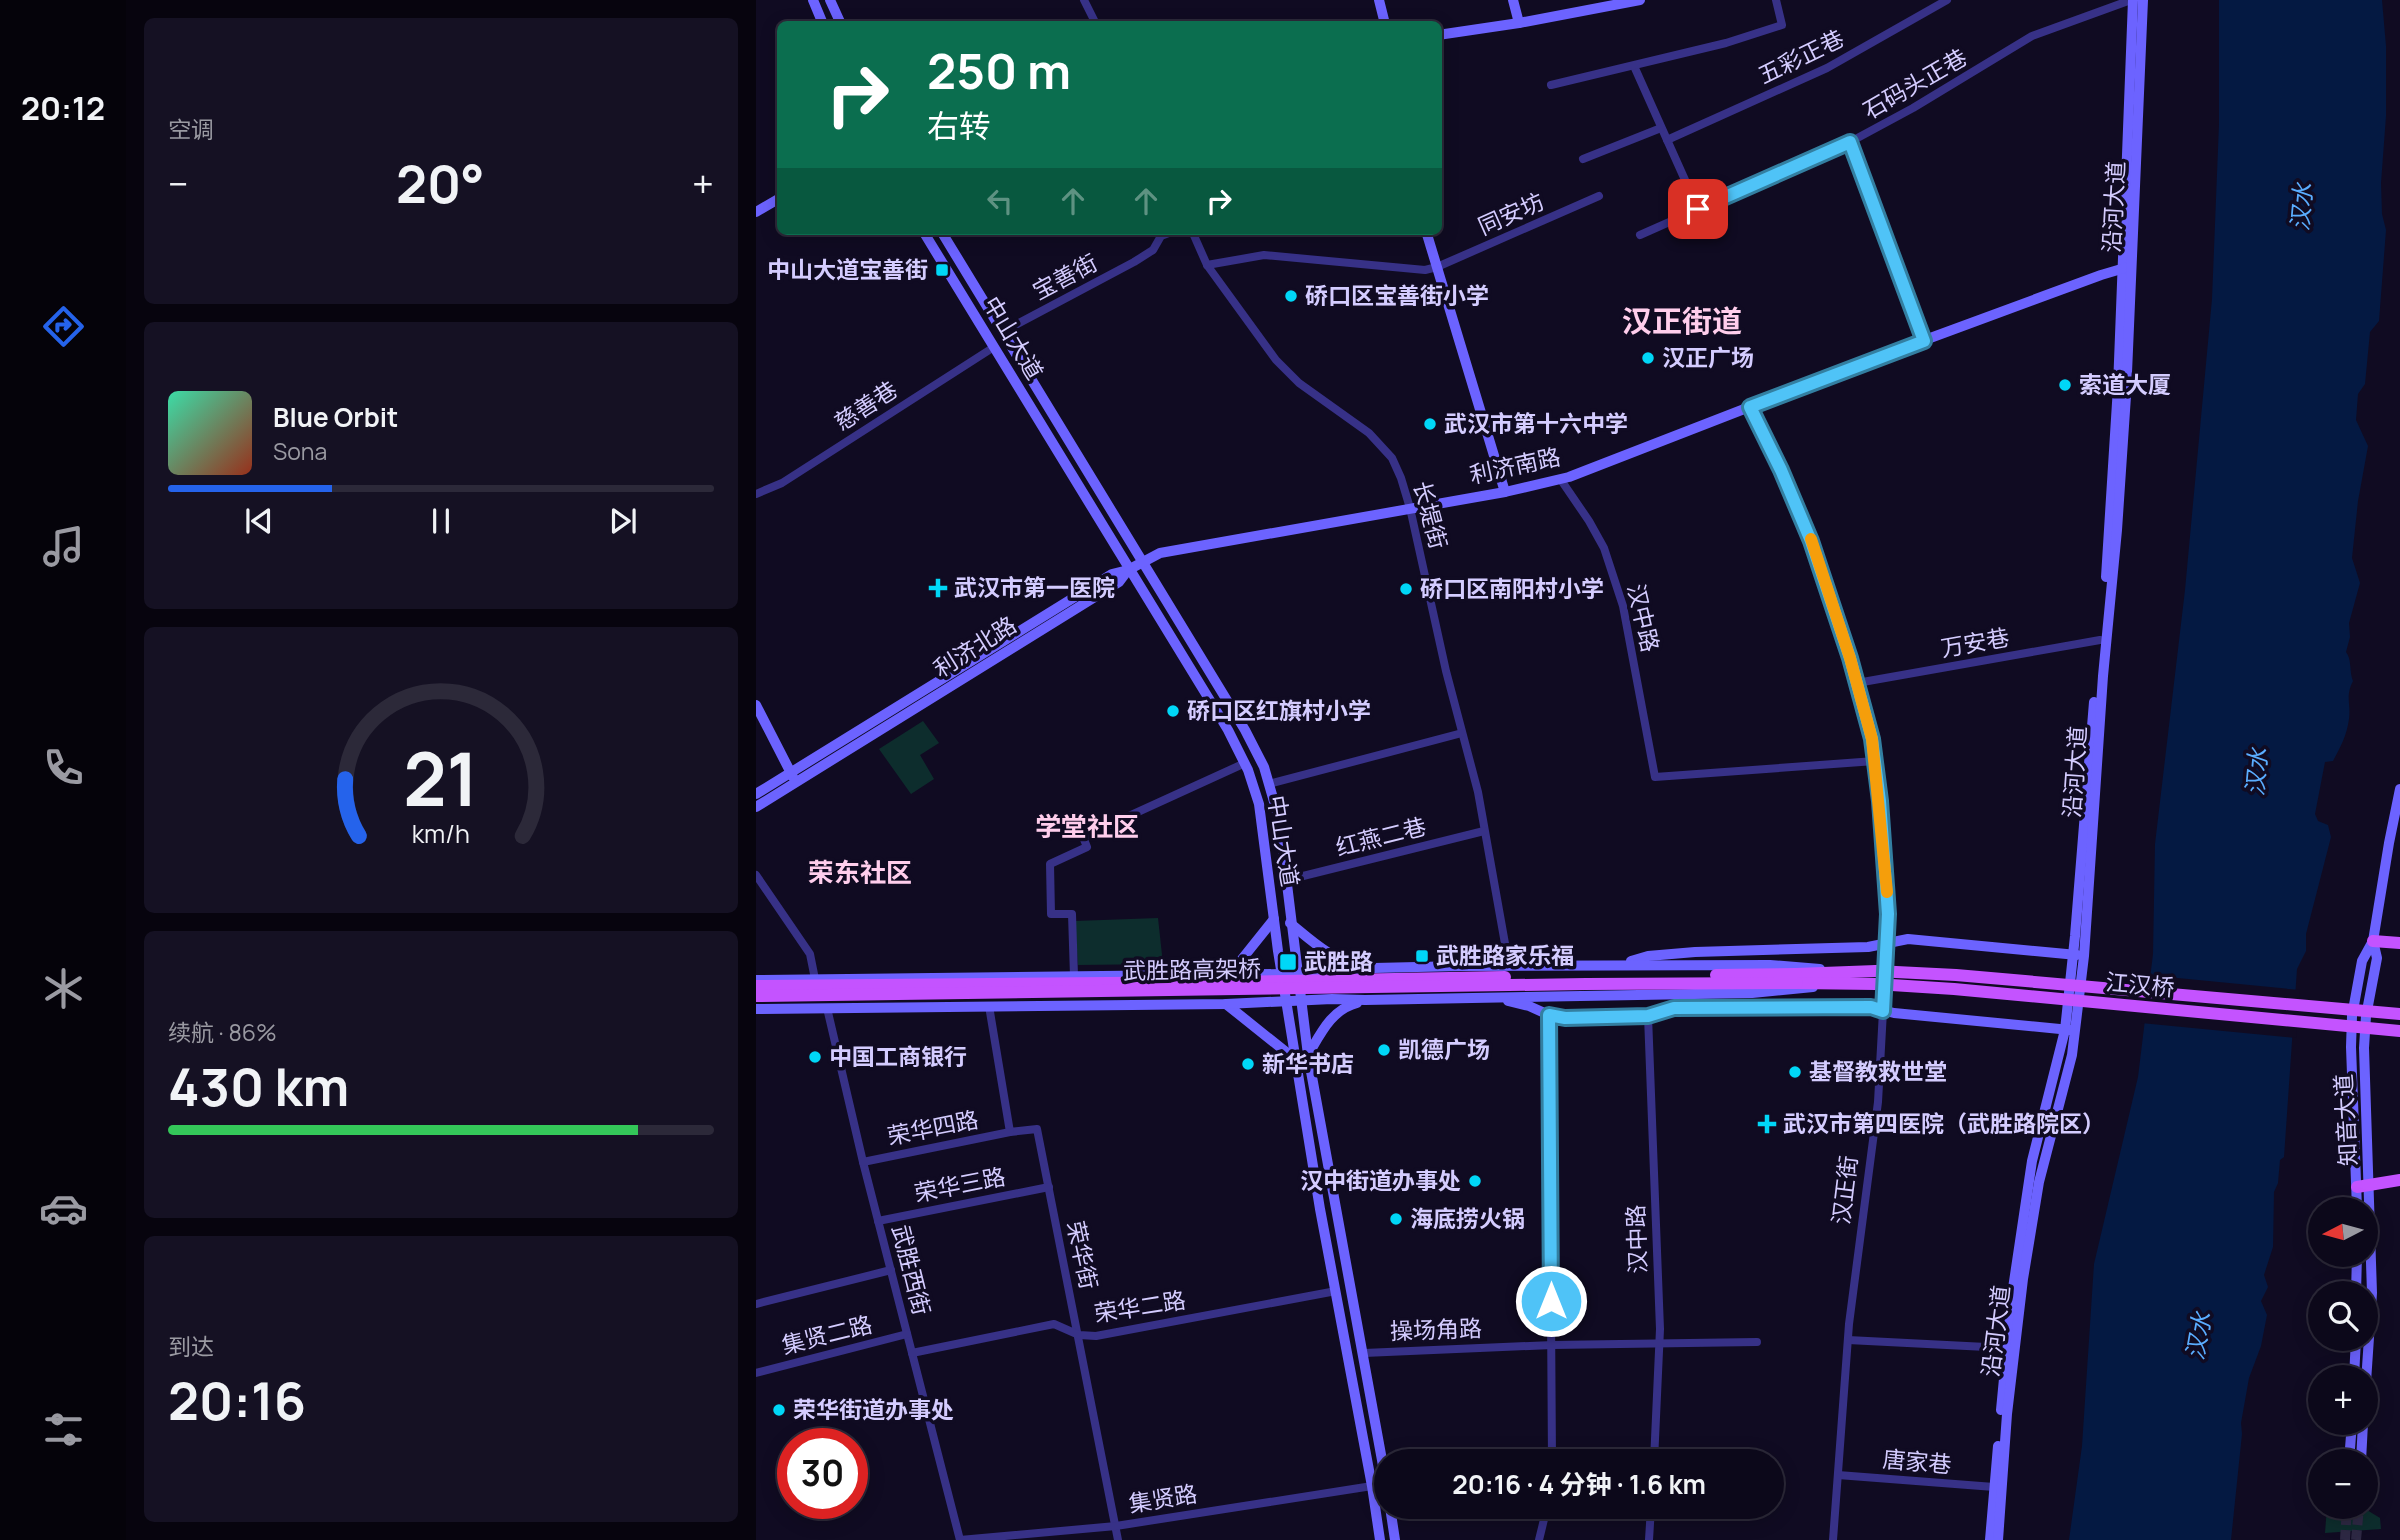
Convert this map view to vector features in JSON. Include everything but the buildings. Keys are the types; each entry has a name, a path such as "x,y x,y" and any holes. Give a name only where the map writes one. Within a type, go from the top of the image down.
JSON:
{"main road":[{"path":"813,0 822,21"},
{"path":"830,0 840,21"},
{"path":"1379,0 1384,21"},
{"path":"1513,0 1518,23"},
{"path":"1442,34 1640,0"},
{"name":"沿河大道","path":"1990,1540 2006,1348 2032,1161 2070,1030 2078,955 2123,453 2132,0"},
{"name":"沿河大道","path":"2078,955 2128,268 2143,0"},
{"path":"756,212 777,200"},
{"name":"中山大道","path":"925,235 1228,730 1245,763 1259,804 1286,1001 1380,1540"},
{"name":"中山大道","path":"944,235 1245,730 1264,767 1279,819 1308,1055 1380,1449"},
{"path":"1427,235 1505,492"},
{"name":"利济南路","path":"1128,570 1171,550 1561,480 1924,341 2128,268"},
{"name":"汉正街","path":"1750,407 1804,520 1826,582 1872,739 1888,914 1883,1011"},
{"name":"利济北路","path":"756,807 793,778 1119,582 1128,570"},
{"path":"756,705 793,778"},
{"name":"利济北路","path":"756,794 793,778"},
{"name":"知音大道","path":"2367,1365 2372,1293 2351,1030 2362,961 2373,941 2400,789"},
{"path":"1230,974 1274,919"},
{"path":"1290,923 1335,957 1352,964 1374,968"},
{"path":"1617,965 1648,956 1868,947 1908,939 2078,955"},
{"path":"2373,941 2400,943"},
{"path":"756,980 1282,974 1350,972 1374,968 1617,965 1770,965 1839,978"},
{"name":"江汉桥","path":"1876,977 1956,975 2400,1014"},
{"path":"1796,979 1876,977"},
{"name":"江汉桥","path":"1876,977 1954,989 2400,1031"},
{"path":"756,1009 1226,1004 1300,1000 1706,994 1771,992 1839,978"},
{"name":"武胜路高架桥","path":"756,986 1796,979"},
{"name":"武胜路高架桥","path":"756,996 1796,979"},
{"path":"1491,997 1565,1018 1648,1016 1706,994"},
{"path":"1308,1055 1330,1019 1349,1005 1365,1000"},
{"path":"1226,1004 1296,1060"},
{"path":"1674,1008 1871,1007 1883,1011 2070,1030"},
{"name":"沿河大道","path":"1998,1540 2007,1414 2025,1265 2039,1182 2072,1055 2070,1030"},
{"path":"2363,1186 2400,1180"},
{"name":"知音大道","path":"2360,1197 2363,1186"},
{"path":"1392,1519 1395,1540"}],"street":[{"path":"1084,0 1094,21"},
{"path":"1551,85 1727,43 1782,25 1776,0"},
{"name":"五彩正巷","path":"1667,140 1827,68 1947,0"},
{"name":"石码头正巷","path":"1640,235 1850,142 1971,74 2032,36 2132,0"},
{"path":"1634,66 1698,209"},
{"path":"1583,159 1661,128"},
{"path":"1850,142 1924,341"},
{"name":"同安坊","path":"1437,267 1599,196"},
{"name":"宝善街","path":"1004,331 1134,262 1153,250 1164,235"},
{"name":"长堤街","path":"1194,235 1207,265 1276,360 1299,383 1369,433 1392,458 1410,508 1446,671 1478,792 1508,966"},
{"path":"1207,265 1264,255 1407,269 1425,270 1437,267"},
{"name":"慈善巷","path":"756,494 782,483 994,347"},
{"name":"汉中路","path":"1561,480 1604,548 1623,606 1655,777 1875,761"},
{"name":"万安巷","path":"1857,683 2100,640"},
{"path":"1269,784 1462,733"},
{"path":"1074,976 1072,914 1051,914 1050,864 1087,846 1083,837 1245,763"},
{"name":"红燕二巷","path":"1287,880 1484,831"},
{"path":"756,875 810,954 815,979"},
{"path":"989,1006 1010,1132"},
{"name":"武胜西街","path":"827,1008 863,1162 960,1540"},
{"name":"汉正街","path":"1833,1540 1848,1340 1880,1081 1883,1011"},
{"path":"1549,1015 1552,1449"},
{"name":"汉中路","path":"1648,1016 1660,1342 1655,1449"},
{"name":"荣华街","path":"1010,1132 1037,1129 1118,1540"},
{"name":"荣华四路","path":"863,1162 1010,1132"},
{"name":"荣华三路","path":"878,1221 1049,1187"},
{"path":"756,1304 891,1270"},
{"name":"荣华二路","path":"912,1353 1054,1324 1079,1335 1096,1336 1336,1292"},
{"name":"集贤二路","path":"756,1373 907,1334"},
{"path":"1848,1340 2006,1348"},
{"name":"操场角路","path":"1364,1353 1552,1345 1757,1342"},
{"name":"唐家巷","path":"1838,1475 1994,1488"},
{"name":"集贤路","path":"960,1540 1116,1526 1372,1486"},
{"path":"1539,1540 1544,1519"},
{"path":"1649,1540 1650,1519"}],"green space":[{"path":"923,721 939,743 920,755 934,779 911,794 879,749"},
{"path":"1158,918 1163,964 1078,965 1075,921"},
{"path":"2380,1518 2381,1529 2325,1533 2326,1519"}],"water":[{"name":"汉水","path":"2219,0 2382,0 2386,46 2386,116 2381,183 2382,214 2386,230 2379,321 2370,332 2365,384 2358,394 2356,420 2368,446 2358,501 2352,558 2360,583 2349,623 2350,637 2346,652 2353,681 2349,691 2347,730 2333,761 2325,762 2315,814 2318,821 2328,825 2331,837 2306,934 2306,951 2297,969 2284,1157 2280,1160 2278,1183 2274,1192 2273,1247 2264,1275 2268,1287 2261,1301 2267,1315 2261,1346 2249,1378 2241,1423 2231,1540 2069,1540 2082,1446 2094,1264 2138,1077 2153,954 2155,844 2185,590 2212,299 2219,124"}],"pier":[{"path":"2147,975 2300,990 2296,1038 2141,1023"}],"tunnel":[{"path":"2345,1540 2346,1519"},
{"path":"2356,1540 2358,1519"}],"slow traffic":[{"path":"1811,539 1850,658 1872,739 1887,892"}],"place":[{"name":"中山大道宝善街","path":"942,270"},
{"name":"硚口区宝善街小学","path":"1291,296"},
{"name":"汉正广场","path":"1648,358"},
{"name":"索道大厦","path":"2065,385"},
{"name":"武汉市第十六中学","path":"1430,424"},
{"name":"武汉市第一医院","path":"938,588"},
{"name":"硚口区南阳村小学","path":"1406,589"},
{"name":"硚口区红旗村小学","path":"1173,711"},
{"name":"武胜路家乐福","path":"1422,956"},
{"name":"武胜路","path":"1288,962"},
{"name":"凯德广场","path":"1384,1050"},
{"name":"中国工商银行","path":"815,1057"},
{"name":"新华书店","path":"1248,1064"},
{"name":"基督教救世堂","path":"1795,1072"},
{"name":"武汉市第四医院（武胜路院区）","path":"1767,1124"},
{"name":"汉中街道办事处","path":"1475,1181"},
{"name":"海底捞火锅","path":"1396,1219"},
{"name":"荣华街道办事处","path":"779,1410"}],"district":[{"name":"汉正街道","path":"1682,322"},
{"name":"学堂社区","path":"1087,827"},
{"name":"荣东社区","path":"860,873"}],"route":[{"path":"1551,1301 1549,1015 1565,1018 1648,1016 1674,1008 1871,1007 1883,1011 1888,914 1880,801 1872,739 1850,658 1804,520 1750,407 1924,341 1850,142 1698,209"}]}
